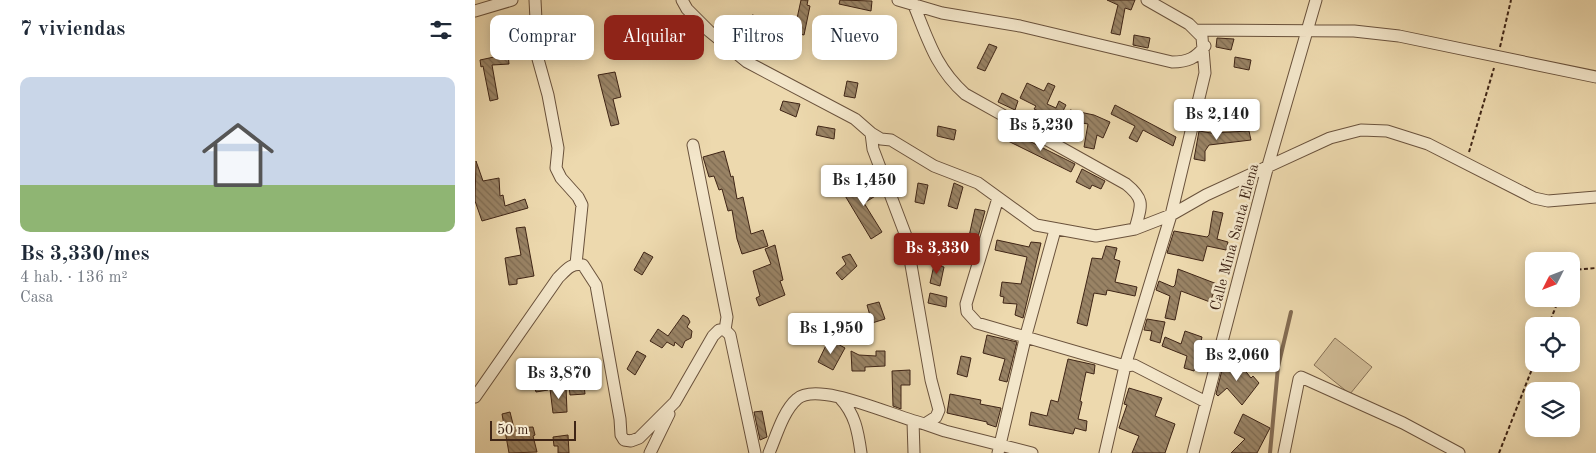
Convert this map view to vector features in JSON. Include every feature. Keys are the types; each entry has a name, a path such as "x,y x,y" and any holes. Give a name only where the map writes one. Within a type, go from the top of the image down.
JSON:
{"street":[{"path":"475,11 511,0"},
{"path":"535,0 538,59 548,95 558,148 556,168 561,178 578,197 582,205 576,264"},
{"path":"682,0 687,10 709,32 747,62 855,120 871,133 891,140 934,166 978,183 1036,225 1055,230 1096,236 1135,229 1171,215 1206,195 1330,138 1347,133 1375,130 1428,144 1534,198 1548,201 1595,199"},
{"path":"898,0 942,13 1020,26 1172,62 1184,62 1192,59 1205,46"},
{"path":"1105,453 1125,366 1171,215 1205,73 1205,46 1202,37 1196,30 1147,0"},
{"name":"Calle Mina Santa Elena","path":"1193,453 1267,168 1309,30 1316,0"},
{"path":"913,3 938,64 950,80 965,94 1126,184 1138,193 1142,203 1135,229"},
{"path":"1196,30 1354,30 1399,36 1596,77"},
{"path":"871,133 873,150 907,236 931,380 939,410 936,417 925,424"},
{"path":"693,145 727,317 725,330"},
{"path":"998,198 966,304 967,312 977,323 1026,335 1125,366 1134,365 1206,402"},
{"path":"999,449 1026,335 1055,230"},
{"path":"475,397 558,278 568,267 576,264 583,265 596,286 620,419 621,435 624,440 631,441 639,438 675,402"},
{"path":"650,453 675,402 713,336 719,330 725,330 730,335 755,453"},
{"path":"1284,453 1299,379 1304,377 1325,389 1403,423 1459,453"},
{"path":"769,453 796,399 806,393 815,392 839,397 999,449 1032,453"},
{"path":"839,397 851,409 857,426 861,453"},
{"path":"913,421 914,453"}],"path":[{"path":"1466,164 1498,56 1511,0"},
{"path":"1580,269 1596,268"},
{"path":"1499,453 1531,372"}],"shaded area":[{"path":"1335,338 1372,367 1350,394 1314,365"}],"building":[{"path":"801,0 808,0 807,5 810,6 804,35 802,35 802,15 798,15"},
{"path":"840,0 872,1 871,11 839,4"},
{"path":"1107,0 1135,0 1131,10 1125,8 1120,35 1111,33 1118,5"},
{"path":"1134,35 1150,38 1148,48 1133,45"},
{"path":"1217,38 1234,39 1231,50 1216,47"},
{"path":"989,44 997,47 985,71 977,68"},
{"path":"1235,57 1251,60 1249,70 1234,67"},
{"path":"490,58 490,60 509,60 509,64 492,65 498,99 490,101 480,60"},
{"path":"615,72 621,97 613,99 619,124 611,126 598,75"},
{"path":"847,81 858,83 855,98 844,96"},
{"path":"1027,83 1044,91 1048,83 1055,86 1047,104 1056,108 1059,101 1066,105 1063,111 1069,114 1070,110 1094,115 1110,122 1103,138 1097,135 1094,149 1084,147 1088,124 1059,119 1054,130 1046,126 1051,117 1034,109 1036,106 1020,98"},
{"path":"1002,93 1018,101 1015,110 998,102"},
{"path":"783,101 800,104 796,117 780,110"},
{"path":"1115,105 1176,137 1173,146 1143,130 1137,142 1129,138 1135,126 1111,114"},
{"path":"818,126 835,129 834,139 816,135"},
{"path":"938,126 956,130 954,140 937,136"},
{"path":"1199,131 1211,133 1249,131 1251,140 1209,145 1205,151 1205,161 1194,159"},
{"path":"1011,132 1075,164 1071,172 1008,141"},
{"path":"724,151 731,177 733,176 737,199 743,197 751,234 763,230 768,246 742,254 737,239 732,210 728,211 722,189 719,190 714,176 709,177 703,157"},
{"path":"476,161 483,181 499,178 500,196 503,195 505,206 525,199 528,208 482,221 475,201"},
{"path":"1082,169 1105,181 1101,189 1092,185 1090,189 1076,182"},
{"path":"870,181 877,195 864,203 882,232 871,239 844,194"},
{"path":"918,183 928,185 924,204 915,202"},
{"path":"954,183 963,187 957,209 948,206"},
{"path":"975,209 985,211 974,252 966,250"},
{"path":"1213,211 1223,213 1217,239 1228,242 1226,250 1207,246 1203,261 1167,253 1174,231 1207,237"},
{"path":"525,227 534,276 517,279 517,284 509,285 505,258 521,255 516,228"},
{"path":"997,240 1029,247 1031,242 1041,243 1023,318 1015,315 1017,304 1003,303 1004,297 1000,296 1002,282 1021,284 1027,257 995,250"},
{"path":"775,245 783,280 780,281 785,295 759,306 756,298 760,296 753,271 771,264 765,249"},
{"path":"1106,246 1117,248 1114,259 1120,261 1115,282 1137,287 1135,296 1107,290 1106,295 1094,293 1087,326 1077,323 1092,258 1102,259"},
{"path":"644,252 653,257 642,275 634,270"},
{"path":"850,254 857,266 842,280 836,273 846,264 842,257"},
{"path":"934,265 944,267 940,286 930,283"},
{"path":"1178,269 1217,284 1210,302 1181,291 1175,320 1165,318 1170,296 1156,290 1159,281 1173,287"},
{"path":"930,293 947,297 946,307 928,303"},
{"path":"879,302 885,319 872,323 867,305"},
{"path":"683,315 688,318 690,322 687,327 692,331 691,338 685,341 682,348 675,342 674,346 667,342 662,348 650,341 658,329 668,336"},
{"path":"1147,319 1165,322 1160,343 1150,340 1152,331 1144,330"},
{"path":"1185,331 1202,337 1194,371 1184,368 1187,356 1162,346 1165,337 1181,344"},
{"path":"987,335 1017,342 1007,382 999,380 1005,359 983,353"},
{"path":"829,339 845,348 833,370 818,362"},
{"path":"637,351 646,356 635,375 627,369"},
{"path":"851,351 859,355 876,356 876,351 885,351 885,366 865,367 865,371 852,371"},
{"path":"961,356 971,358 967,377 957,374"},
{"path":"1068,359 1095,365 1094,374 1086,372 1080,401 1082,402 1078,419 1087,421 1086,431 1075,428 1073,434 1029,425 1031,412 1047,416 1051,400 1058,402"},
{"path":"1233,360 1241,370 1243,368 1251,378 1253,376 1259,383 1242,405 1227,388 1218,396 1216,394 1222,370"},
{"path":"539,361 548,390 536,392 534,386 524,387 521,363"},
{"path":"910,370 910,385 901,385 901,409 893,406 892,371"},
{"path":"584,385 585,394 570,395 569,386"},
{"path":"566,387 567,412 553,413 550,389"},
{"path":"1129,388 1162,398 1155,416 1175,424 1165,453 1132,453 1139,436 1119,428 1127,405 1124,404"},
{"path":"950,394 981,400 980,404 1001,408 996,427 987,424 987,422 947,413"},
{"path":"762,411 767,437 760,440 754,412"},
{"path":"510,412 514,428 533,427 537,452 509,453 502,414"},
{"path":"1243,414 1270,428 1257,453 1231,453 1245,439 1234,433"},
{"path":"568,435 569,453 558,453 558,446 554,446 553,437"}],"waterway":[{"path":"1270,453 1278,367 1291,312"}]}
